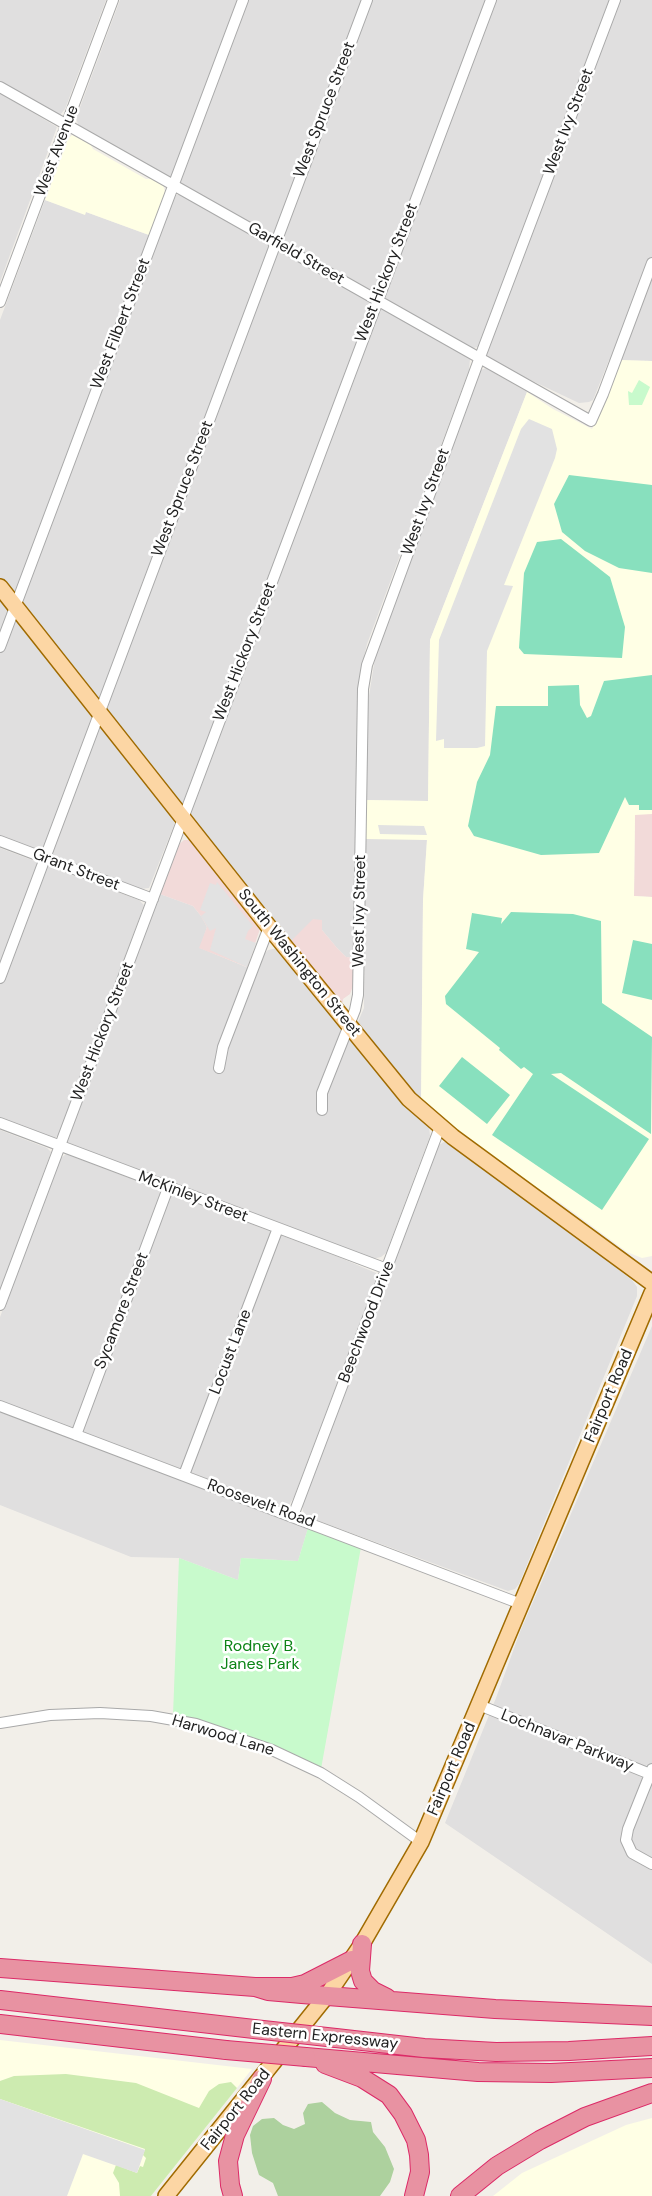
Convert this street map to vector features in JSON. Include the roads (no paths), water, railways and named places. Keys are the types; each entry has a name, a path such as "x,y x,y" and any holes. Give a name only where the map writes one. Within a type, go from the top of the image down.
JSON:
{"highway":[{"path":"362,1944 360,1971 363,1981 373,1991 399,2001"},
{"path":"0,1968 255,1987 292,1987 305,1984 352,1960"},
{"path":"255,1987 268,1991 328,1994 399,2001 652,2016"},
{"name":"Eastern Expressway","path":"0,2000 424,2048 496,2052 569,2051 652,2046"},
{"name":"Eastern Expressway","path":"0,2024 226,2050 478,2072 551,2073 652,2068"},
{"path":"306,2057 362,2078 389,2095 403,2114 416,2140 420,2172 414,2196"},
{"path":"233,2196 228,2161 235,2135 262,2079"},
{"path":"460,2196 497,2166 540,2140 585,2117 652,2093"}],"main road":[{"name":"South Washington Street","path":"0,587 98,713 409,1099 440,1127 652,1283"},
{"name":"Fairport Road","path":"166,2196 262,2079 328,1994 362,1944 420,1842 480,1705 652,1293"}],"street":[{"name":"West Avenue","path":"0,302 113,0"},
{"name":"West Filbert Street","path":"0,647 243,0"},
{"name":"West Spruce Street","path":"0,978 367,0"},
{"name":"West Hickory Street","path":"0,1305 491,0"},
{"name":"West Ivy Street","path":"322,1110 322,1093 355,1010 358,995 365,676 373,646 615,0"},
{"name":"Garfield Street","path":"0,87 591,421 652,263"},
{"name":"Grant Street","path":"0,841 153,899"},
{"path":"219,1068 223,1047 269,927"},
{"name":"McKinley Street","path":"0,1124 387,1269"},
{"name":"Beechwood Drive","path":"293,1516 440,1127"},
{"name":"Sycamore Street","path":"76,1435 168,1188"},
{"name":"Locust Lane","path":"184,1475 278,1228"},
{"name":"Roosevelt Road","path":"0,1406 521,1604"},
{"name":"Lochnavar Parkway","path":"480,1705 651,1771"},
{"name":"Harwood Lane","path":"0,1723 50,1715 100,1713 151,1716 196,1724 279,1752 321,1772 360,1797 420,1842"},
{"path":"651,1771 628,1829 626,1840 632,1853 652,1864"}],"park label":[{"name":"Rodney B. Janes Park","path":"260,1656"}]}
